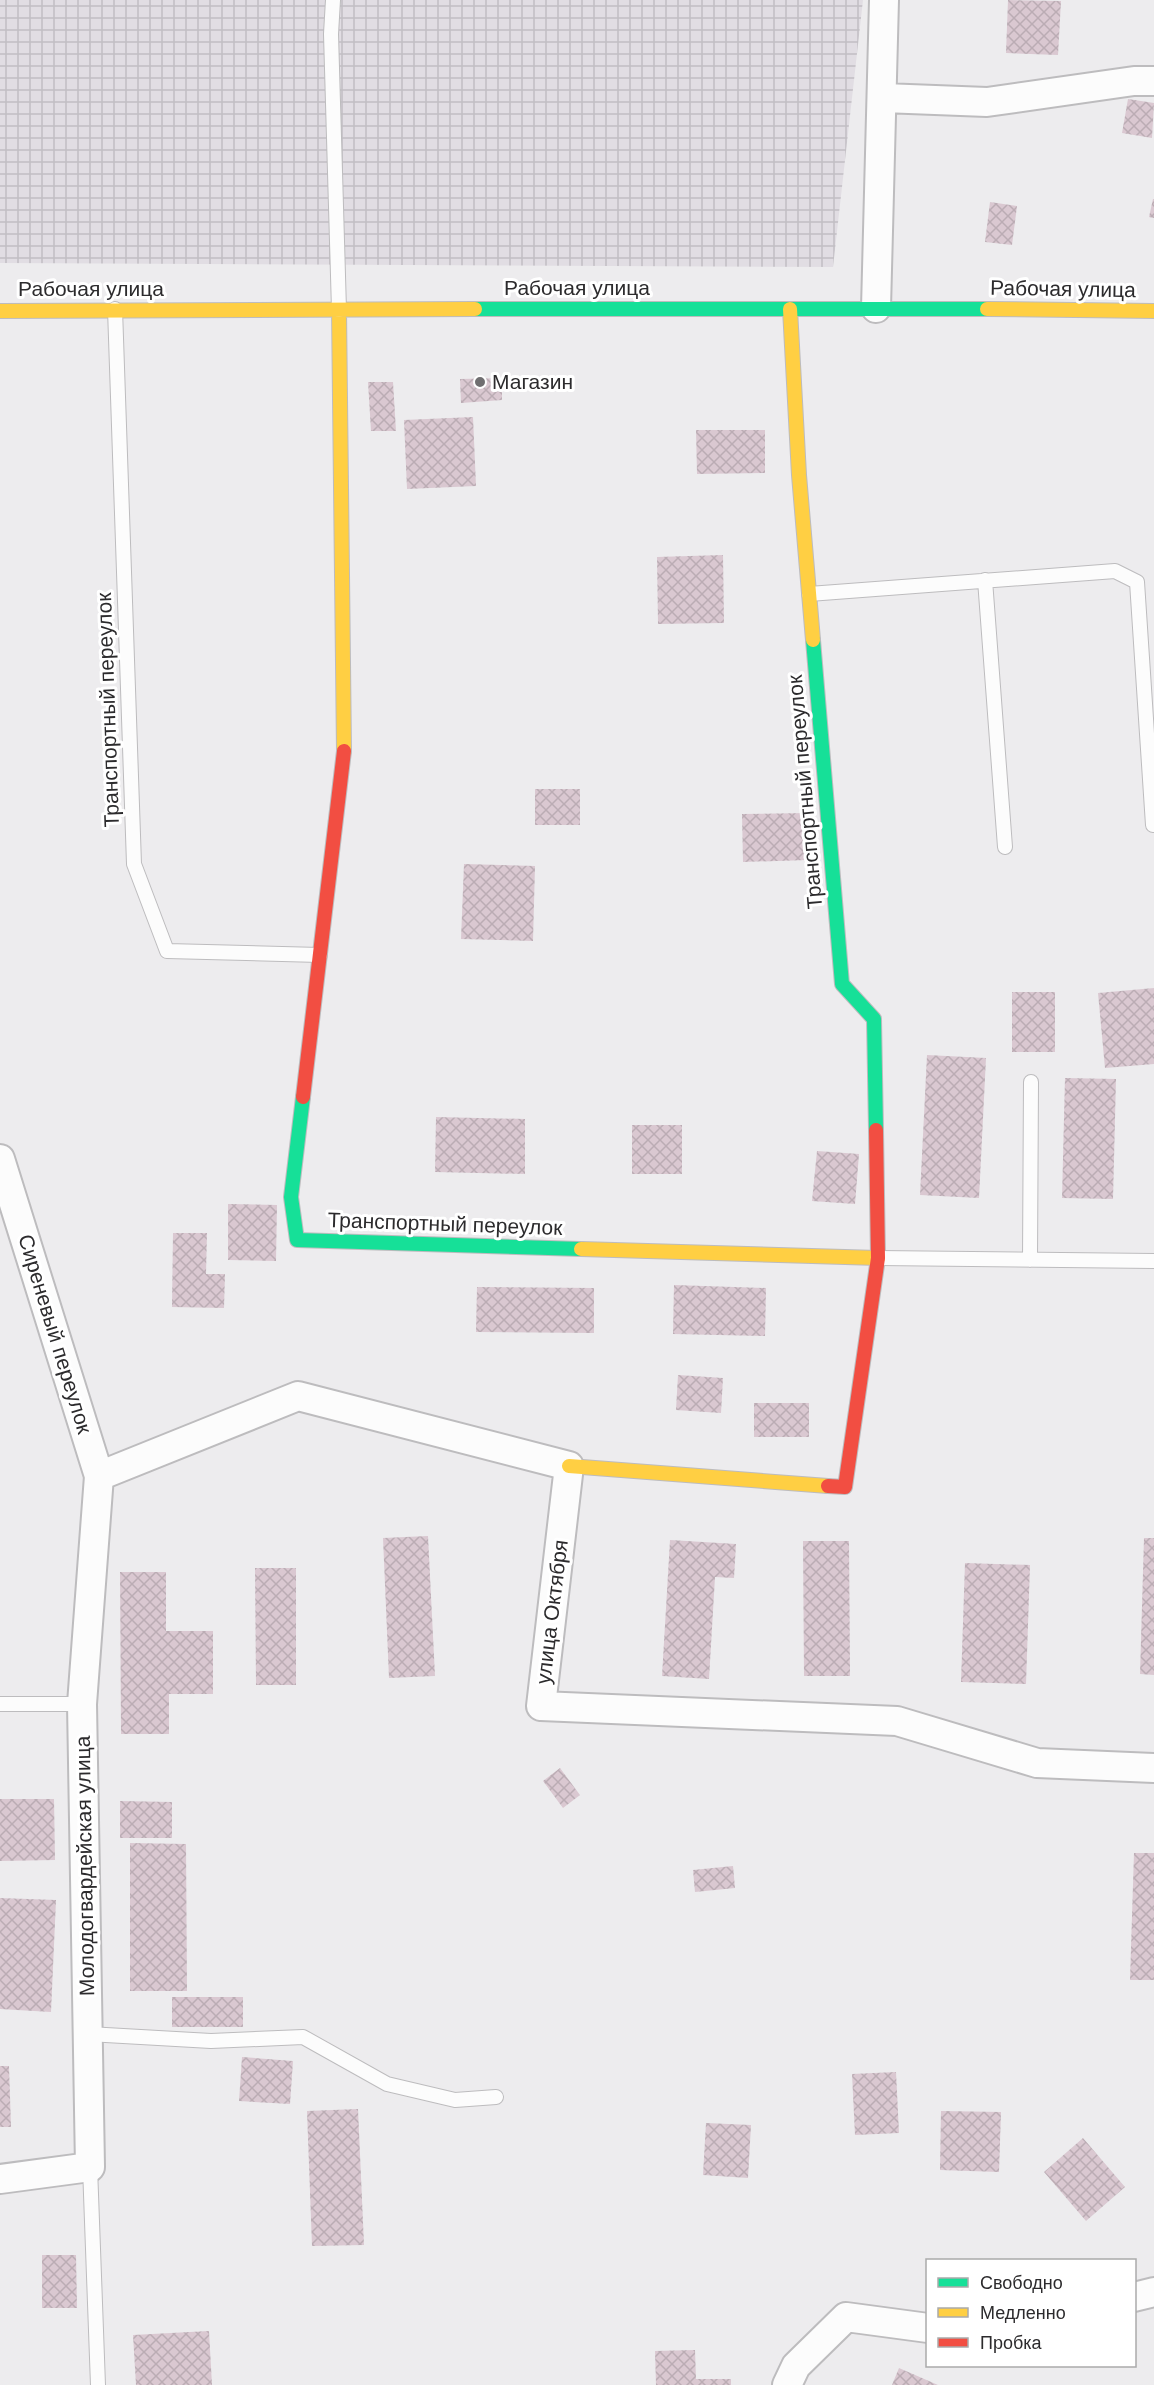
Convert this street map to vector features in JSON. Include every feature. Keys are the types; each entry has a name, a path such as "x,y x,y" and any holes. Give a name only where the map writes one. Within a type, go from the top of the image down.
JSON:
{"street":[{"path":"876,308 884,0"},
{"path":"883,98 987,102 1134,81 1154,81"},
{"name":"Рабочая улица","path":"0,311 876,308 1154,311"},
{"name":"Транспортный переулок","path":"569,1466 845,1486 878,1258 874,1018 842,984 809,594 790,309"},
{"name":"Транспортный переулок","path":"339,310 344,762 291,1197 297,1240 878,1258"},
{"name":"Сиреневый переулок","path":"0,1159 99,1476"},
{"path":"99,1476 298,1396 569,1466"},
{"name":"улица Октября","path":"569,1466 541,1706 897,1721 1037,1763 1154,1768"},
{"name":"Молодогвардейская улица","path":"90,2167 82,1704 99,1476"},
{"path":"0,2179 90,2167"},
{"path":"1136,2296 1154,2292"},
{"path":"787,2385 796,2366 846,2317 926,2328"}],"lane":[{"path":"333,0 331,34 339,310"},
{"name":"Транспортный переулок","path":"115,309 134,864 167,951 320,955"},
{"path":"809,594 1115,571 1137,582 1153,825"},
{"path":"985,580 1005,846"},
{"path":"1030,1260 1031,1083"},
{"path":"878,1258 1154,1261"},
{"path":"0,1704 82,1704"},
{"path":"88,2034 211,2041 303,2037 387,2084 455,2100 496,2097"},
{"path":"90,2167 98,2385"}],"shaded area":[{"path":"0,0 863,0 833,267 0,263"}],"building":[{"path":"1008,0 1061,1 1058,55 1006,53"},
{"path":"1128,99 1154,103 1152,138 1122,133"},
{"path":"1154,199 1154,218 1149,217"},
{"path":"990,202 1017,206 1012,245 985,242"},
{"path":"502,378 502,400 461,403 460,379"},
{"path":"368,382 393,382 396,431 371,431"},
{"path":"473,417 476,486 407,489 404,420"},
{"path":"696,430 765,430 765,473 697,474"},
{"path":"723,555 724,623 658,624 657,557"},
{"path":"535,789 580,789 580,825 535,825"},
{"path":"807,813 808,860 743,862 742,814"},
{"path":"464,864 535,866 533,941 461,939"},
{"path":"1154,988 1154,1064 1105,1068 1098,993"},
{"path":"1012,992 1055,992 1055,1052 1012,1052"},
{"path":"927,1055 986,1058 979,1198 920,1195"},
{"path":"1065,1078 1116,1079 1113,1199 1062,1198"},
{"path":"436,1117 525,1119 525,1174 435,1172"},
{"path":"632,1125 682,1125 682,1174 632,1174"},
{"path":"817,1151 859,1154 855,1204 812,1201"},
{"path":"228,1204 277,1205 276,1261 228,1260"},
{"path":"173,1233 207,1233 206,1274 225,1274 224,1308 172,1307"},
{"path":"674,1285 766,1288 765,1336 673,1334"},
{"path":"477,1287 594,1288 594,1333 476,1332"},
{"path":"678,1375 723,1378 721,1413 676,1410"},
{"path":"754,1403 809,1403 809,1437 754,1437"},
{"path":"428,1536 435,1676 389,1678 383,1538"},
{"path":"1144,1538 1154,1538 1154,1675 1140,1674"},
{"path":"670,1540 736,1544 734,1578 715,1577 709,1679 662,1676"},
{"path":"803,1541 849,1541 850,1676 804,1676"},
{"path":"965,1563 1030,1565 1026,1684 961,1682"},
{"path":"255,1568 296,1568 296,1685 256,1685"},
{"path":"120,1572 166,1572 166,1631 213,1631 213,1694 169,1694 169,1734 121,1734"},
{"path":"560,1768 580,1795 563,1808 543,1781"},
{"path":"0,1799 54,1799 55,1860 0,1861"},
{"path":"120,1801 172,1802 172,1838 120,1838"},
{"path":"130,1843 186,1844 187,1991 130,1991"},
{"path":"1134,1853 1154,1853 1154,1980 1130,1980"},
{"path":"733,1866 735,1888 695,1892 693,1870"},
{"path":"0,1898 56,1900 51,2012 0,2009"},
{"path":"172,1997 243,1997 243,2027 172,2027"},
{"path":"242,2057 293,2061 290,2104 239,2101"},
{"path":"0,2066 9,2066 11,2127 0,2127"},
{"path":"896,2072 899,2133 855,2135 852,2074"},
{"path":"358,2109 364,2245 312,2246 307,2111"},
{"path":"941,2111 1001,2112 999,2172 940,2170"},
{"path":"706,2123 751,2125 748,2178 703,2175"},
{"path":"1083,2138 1125,2187 1086,2221 1044,2172"},
{"path":"42,2255 76,2255 77,2308 42,2308"},
{"path":"209,2331 212,2385 136,2385 133,2335"},
{"path":"695,2350 696,2379 731,2379 731,2385 656,2385 655,2351"},
{"path":"899,2368 938,2385 892,2385"}],"traffic: fast":[{"path":"475,309 987,309"},
{"path":"813,640 842,984 874,1019 876,1130"},
{"path":"303,1097 291,1197 297,1240 581,1249"}],"traffic: slow":[{"path":"0,311 475,309"},
{"path":"790,309 799,475 813,640"},
{"path":"987,309 1154,311"},
{"path":"339,310 344,751"},
{"path":"581,1249 878,1258"},
{"path":"569,1466 828,1486"}],"traffic: jam":[{"path":"303,1097 344,751"},
{"path":"828,1486 845,1487 878,1258 876,1130"}],"place":[{"name":"Магазин","path":"480,382"}]}
